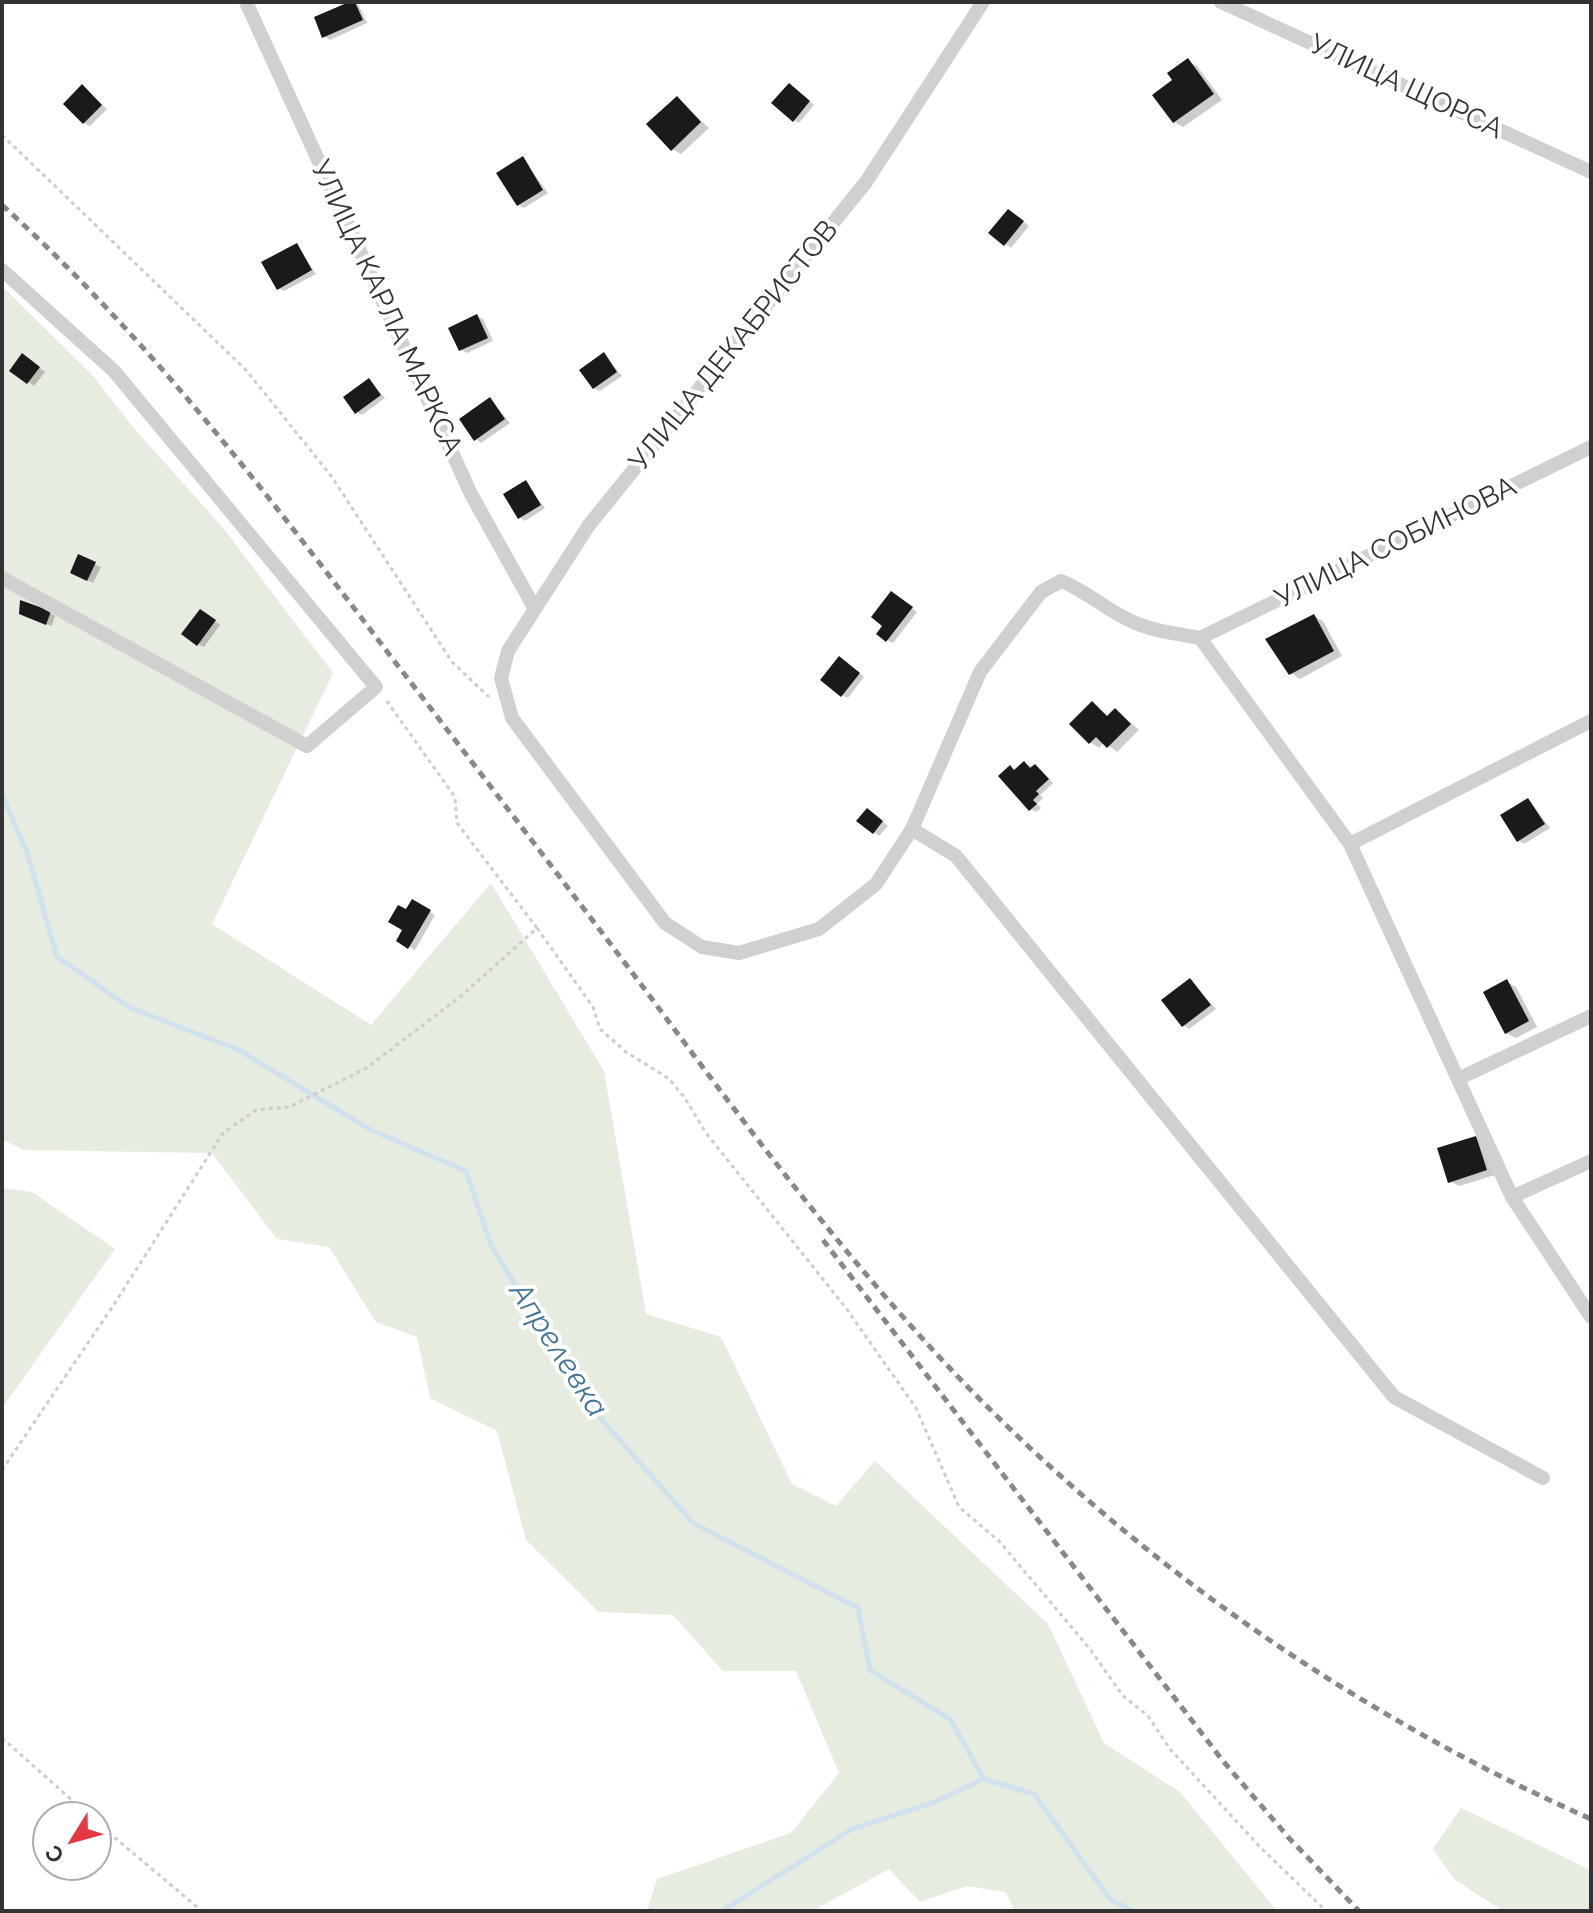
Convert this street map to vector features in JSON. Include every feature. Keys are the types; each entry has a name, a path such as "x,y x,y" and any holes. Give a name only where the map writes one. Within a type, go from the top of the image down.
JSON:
{"street":[{"name":"УЛИЦА КАРЛА МАРКСА","path":"246,2 471,494 535,609"},
{"name":"УЛИЦА ДЕКАБРИСТОВ","path":"912,829 876,884 819,929 739,953 702,947 665,923 512,718 501,671 508,651 589,525 866,182 983,2"},
{"name":"УЛИЦА ЩОРСА","path":"1221,2 1591,172"},
{"path":"2,270 114,371 376,687 307,746 2,578"},
{"name":"УЛИЦА СОБИНОВА","path":"1200,638 1591,447"},
{"path":"1543,1478 1394,1397 956,856 912,829 980,672 1041,592 1061,581 1085,591 1100,605 1139,625 1200,638 1350,844 1512,1197 1591,1317"},
{"path":"1350,844 1591,721"},
{"path":"1460,1078 1591,1016"},
{"path":"1512,1197 1591,1161"}],"path":[{"path":"2,135 246,370 332,477 452,662 492,699"},
{"path":"376,687 455,797 457,823 593,1007 600,1029 626,1052 668,1078 685,1098 706,1133 846,1308 916,1408 959,1507 999,1541 1090,1649 1123,1696 1148,1716 1170,1749 1261,1848 1326,1911"},
{"path":"2,1470 113,1306 223,1133 256,1110 289,1107 365,1069 460,997 537,928"},
{"path":"2,1738 73,1801"},
{"path":"112,1836 178,1895 202,1911"}],"shaded area":[{"path":"2,286 94,377 132,426 224,529 333,673 212,924 371,1025 491,883 604,1071 646,1314 721,1337 792,1484 836,1506 875,1461 1048,1624 1104,1743 1180,1792 1277,1911 1014,1911 1006,1892 966,1886 920,1902 889,1869 812,1911 647,1911 657,1879 791,1833 839,1773 796,1671 723,1671 673,1615 599,1612 526,1540 497,1431 430,1398 417,1337 376,1322 329,1247 277,1239 212,1153 23,1150 2,1139"},
{"path":"2,1188 32,1192 115,1249 2,1408"},
{"path":"1461,1808 1591,1870 1591,1911 1503,1911 1454,1879 1433,1849"}],"building":[{"path":"355,2 363,20 322,38 314,17"},
{"path":"1188,58 1214,94 1173,123 1152,95 1172,80 1167,73"},
{"path":"789,83 810,101 793,122 771,103"},
{"path":"82,84 102,105 83,124 63,104"},
{"path":"677,96 701,122 671,151 646,124"},
{"path":"523,156 543,190 517,206 496,173"},
{"path":"1008,209 1024,221 1004,246 988,233"},
{"path":"297,243 312,270 277,290 261,262"},
{"path":"477,314 488,338 459,351 448,328"},
{"path":"604,352 617,372 593,389 579,370"},
{"path":"22,353 40,367 27,384 9,371"},
{"path":"369,378 381,395 355,414 343,397"},
{"path":"490,397 505,419 474,441 459,419"},
{"path":"526,480 541,505 518,519 503,494"},
{"path":"78,554 96,562 87,581 70,573"},
{"path":"891,591 913,607 886,642 876,634 882,626 871,617"},
{"path":"20,600 51,611 46,625 19,614"},
{"path":"200,609 216,620 197,646 181,634"},
{"path":"1314,614 1334,651 1289,675 1265,639"},
{"path":"839,656 860,673 841,697 820,680"},
{"path":"1092,701 1107,716 1115,708 1131,724 1107,748 1096,737 1089,744 1069,724"},
{"path":"1024,761 1030,768 1035,764 1049,779 1036,791 1039,794 1033,800 1037,804 1029,811 998,776 1010,765 1014,770"},
{"path":"1528,798 1545,824 1517,842 1500,815"},
{"path":"867,808 883,821 873,834 856,821"},
{"path":"412,899 431,910 408,949 396,941 402,930 388,922 398,905 406,909"},
{"path":"1190,978 1211,1005 1182,1027 1161,1000"},
{"path":"1507,979 1529,1021 1505,1034 1483,992"},
{"path":"1476,1136 1487,1170 1448,1183 1437,1148"}],"waterway":[{"name":"Апрелевка","path":"2,795 28,855 57,957 131,1008 239,1050 369,1129 466,1171 491,1245 588,1404 693,1523 858,1608 870,1670 950,1719 984,1779 1034,1794 1110,1899 1132,1911"},
{"path":"722,1911 852,1829 932,1803 984,1779"}],"railway":[{"path":"2,205 108,310 207,422 347,598 796,1189 877,1287 962,1381 1031,1449 1103,1513 1256,1630 1419,1733 1591,1819"},
{"path":"823,1240 1223,1761 1289,1838 1359,1911"}]}
